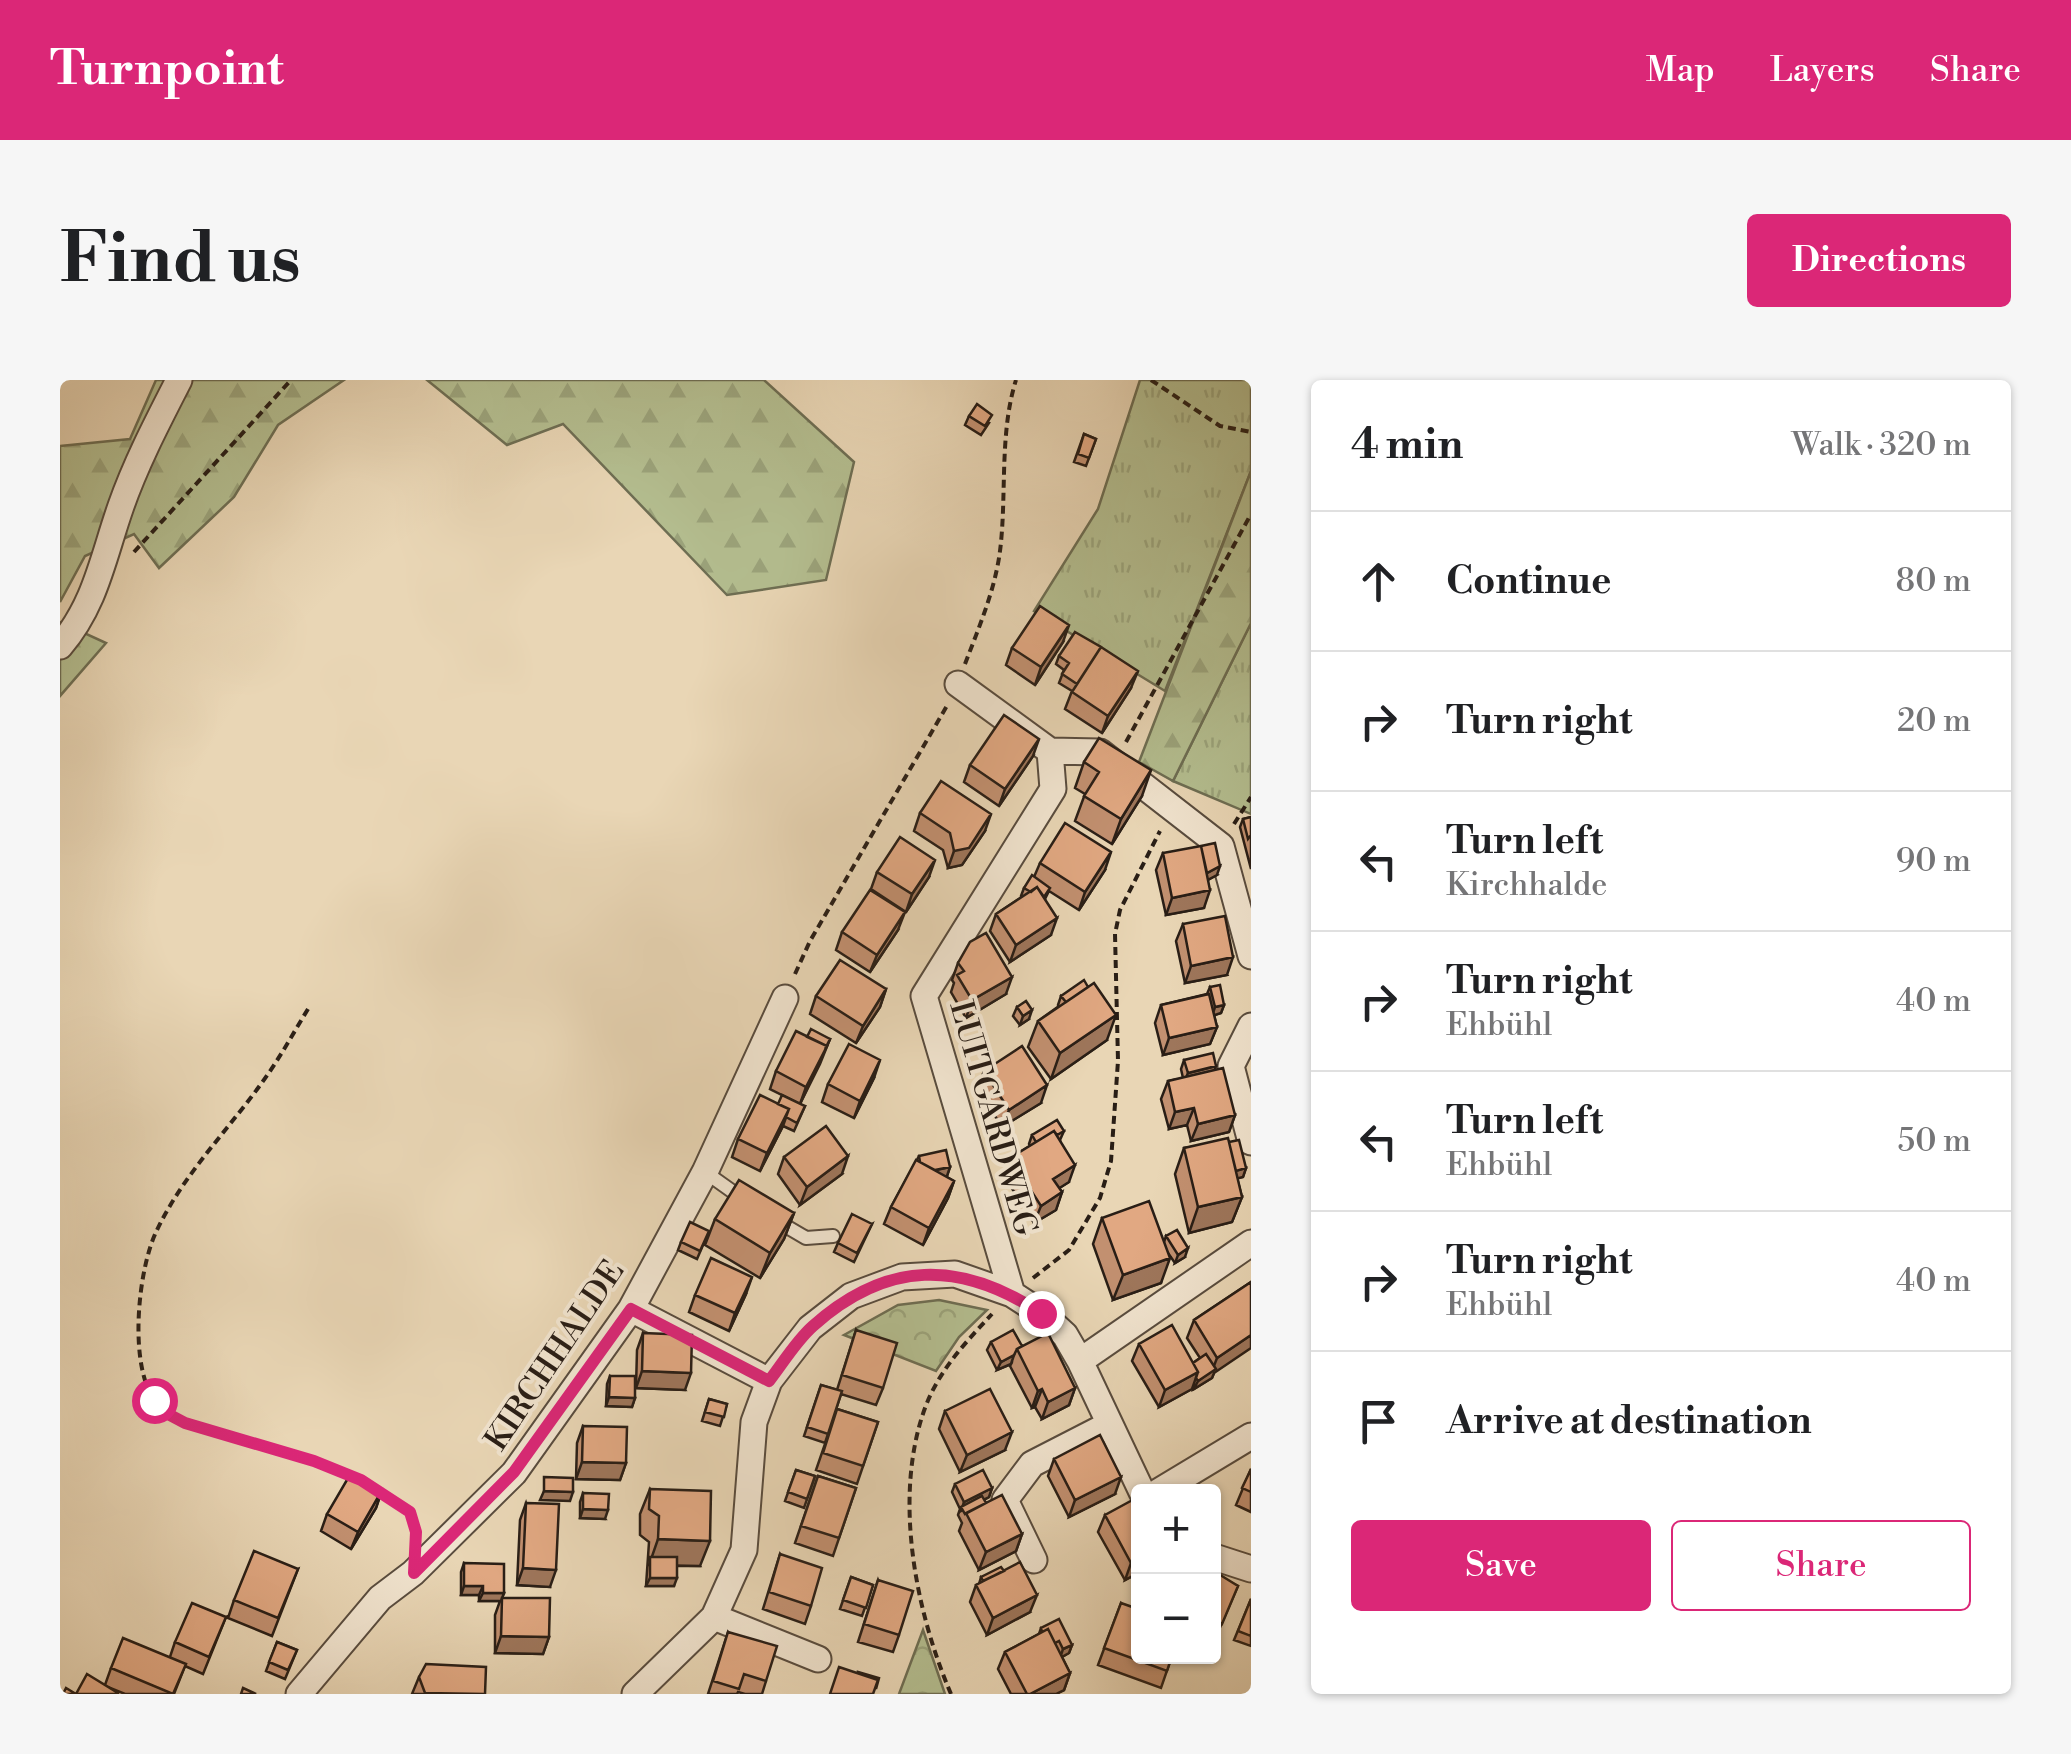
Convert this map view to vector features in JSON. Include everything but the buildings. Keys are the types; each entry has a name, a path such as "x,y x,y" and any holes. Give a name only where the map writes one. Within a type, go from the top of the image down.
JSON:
{"street":[{"path":"60,646 77,626 104,566 120,508 179,380"},
{"path":"958,684 1050,752 1100,752 1221,846 1251,956"},
{"name":"LUITGARDWEG","path":"1012,1294 924,996 1053,789 1050,752"},
{"name":"KIRCHHALDE","path":"300,1694 380,1598 414,1573 514,1472 631,1309 705,1172 785,998"},
{"path":"1251,1026 1231,1066 1251,1142"},
{"path":"1080,1361 1251,1243"},
{"path":"635,1694 714,1617 744,1550 754,1422 769,1381 810,1328 851,1296 902,1276 955,1274 1012,1294 1041,1313 1065,1335 1080,1361 1138,1484"},
{"path":"631,1309 769,1381"},
{"path":"1034,1560 1005,1500 1032,1464 1108,1425"},
{"path":"1171,1484 1251,1436"},
{"path":"1221,1559 1251,1569"},
{"path":"714,1617 818,1659"}],"lane":[{"path":"705,1172 749,1204"},
{"path":"763,1212 806,1238 833,1236"}],"path":[{"path":"104,566 127,559 291,380"},
{"path":"785,998 810,940 958,684 988,604 1000,556 1006,450 1016,380"},
{"path":"1151,380 1220,426 1251,432"},
{"path":"1115,764 1251,514"},
{"path":"1221,846 1251,797"},
{"path":"952,1694 920,1590 908,1526 911,1466 926,1406 954,1355 1012,1294 1069,1250 1100,1198 1112,1161 1115,934 1120,910 1172,807"},
{"path":"308,1009 276,1062 188,1176 155,1233 142,1290 138,1352 154,1400 168,1414 185,1423 314,1461 361,1480"},
{"path":"377,1490 410,1512 416,1532 414,1573"}],"green space":[{"path":"156,380 344,380 278,425 234,497 159,568 134,534 85,556 60,602 60,446 130,439"},
{"path":"427,380 764,380 854,462 826,580 727,595 563,424 507,445"},
{"path":"1140,380 1251,380 1251,471 1165,691 1034,611 1098,509"},
{"path":"1251,471 1251,623 1173,781 1139,762"},
{"path":"60,622 106,643 60,696"},
{"path":"1251,623 1251,814 1173,781"},
{"path":"939,1300 987,1310 959,1337 936,1371 844,1335 898,1305"},
{"path":"923,1630 945,1694 899,1694"}],"route":[{"path":"154,1400 185,1423 314,1461 361,1480 410,1512 416,1532 414,1573 514,1472 631,1309 769,1381 810,1328 851,1296 902,1276 955,1274 1012,1294 1041,1313"}]}
